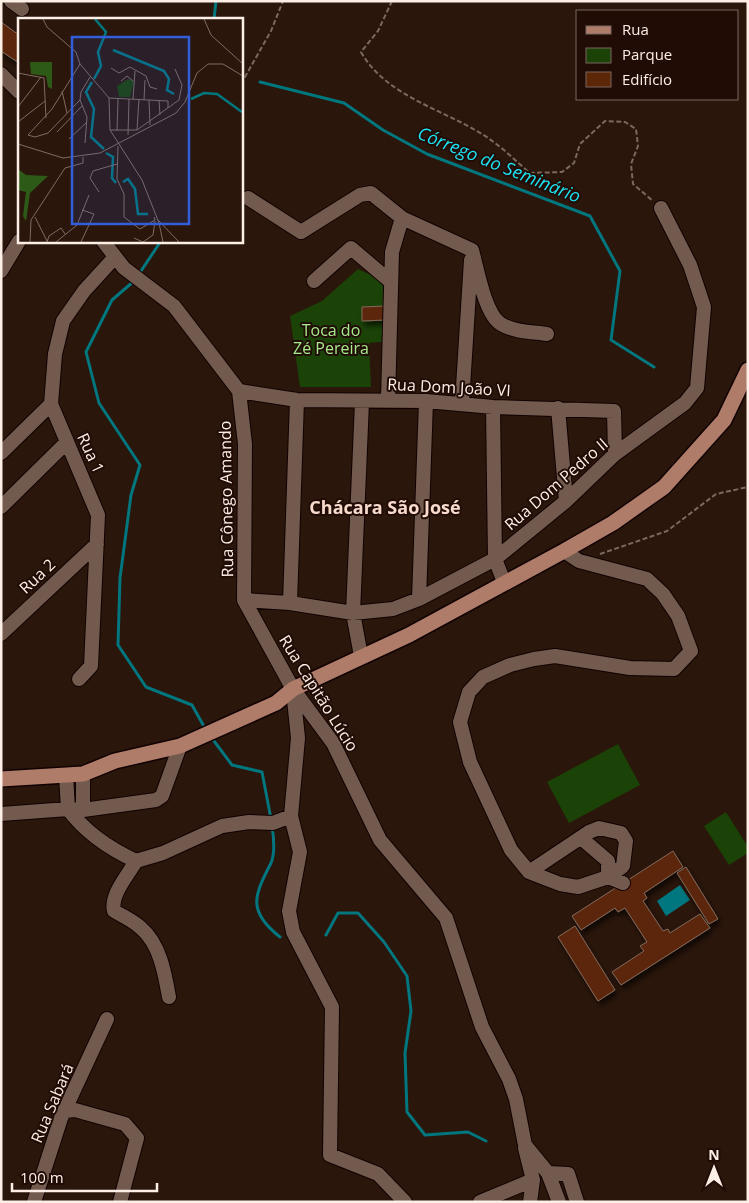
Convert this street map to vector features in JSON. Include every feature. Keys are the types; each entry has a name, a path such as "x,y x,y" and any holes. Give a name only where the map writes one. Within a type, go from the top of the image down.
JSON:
{"main road":[{"path":"1,779 83,774 115,761 180,746 276,703 292,689 409,635 564,551 613,523 664,486 724,420 748,370"}],"street":[{"path":"1,74 18,91"},
{"path":"248,198 301,232 360,194 372,193 402,218 472,250 491,314 501,324 521,331 547,334"},
{"name":"Rua Dom Pedro II","path":"244,600 290,603 353,613 393,610 419,599 495,559 566,501 615,454 685,403 697,388 704,307 690,265 662,208"},
{"path":"388,400 392,252 402,218"},
{"path":"1,271 18,242"},
{"name":"Rua Cônego Amando","path":"104,242 124,268 174,306 239,391 246,444 244,600"},
{"path":"314,281 351,248 391,282"},
{"path":"462,403 472,250"},
{"name":"Rua 1","path":"79,679 91,666 98,515 91,494 66,442 51,404 55,354 63,322 84,291 115,257"},
{"name":"Rua Dom João VI","path":"239,391 297,400 426,401 493,407 614,411 615,454"},
{"path":"290,603 297,400"},
{"path":"419,599 426,401"},
{"path":"361,656 353,613 362,402"},
{"path":"1,453 51,404"},
{"path":"493,407 495,559 504,582"},
{"path":"558,408 566,501"},
{"path":"1,507 66,442"},
{"name":"Rua 2","path":"1,634 97,544"},
{"path":"529,872 599,828 621,833 626,842 623,866 608,876 578,887 560,884 529,872 511,850 470,762 460,722 468,692 483,677 510,665 534,659 555,656 630,668 660,670 674,669 691,651 678,616 663,594 647,579 579,561 564,551"},
{"name":"Rua Capitão Lúcio","path":"244,600 292,689 333,743 380,840 446,918 482,1028 509,1078 514,1092 525,1145 548,1173 559,1202"},
{"path":"292,689 298,738 291,816 300,852 289,911 292,932 332,1007 330,1155 378,1174 405,1202"},
{"path":"1,814 68,809 83,810 156,800 162,796 180,746"},
{"path":"83,774 83,810"},
{"path":"66,775 68,809 78,823 116,852 136,861 164,854 222,826 249,822 273,823 291,816"},
{"path":"581,838 608,860 608,876"},
{"path":"136,861 115,897 114,911 141,928 151,940 164,974 169,997"},
{"path":"608,876 623,883"},
{"name":"Rua Sabará","path":"34,1202 61,1118 66,1111 107,1019"},
{"path":"66,1111 75,1110 125,1124 137,1138 120,1202"},
{"path":"525,1145 533,1180 530,1202"},
{"path":"548,1173 568,1174 577,1202"},
{"path":"480,1202 533,1180"}],"path":[{"path":"242,82 271,31 283,1"},
{"path":"392,1 378,31 361,52 369,66 390,84 495,142 530,173 562,172 574,163 580,144 606,121 625,122 636,129 638,146 630,164 633,184 662,208"},
{"path":"579,561 667,531 716,494 748,487"}],"green space":[{"name":"Toca do Zé Pereira","path":"358,269 395,286 392,341 369,343 371,387 300,387 290,316 322,301"},
{"path":"618,744 640,785 569,823 547,782"},
{"path":"726,812 748,847 748,853 729,865 704,826"}],"water":[{"path":"680,885 690,900 666,916 657,901"}],"building":[{"path":"1,22 18,34 18,62 1,51"},
{"path":"385,306 386,320 362,321 362,307"},
{"path":"673,851 683,867 644,893 647,898 643,901 663,931 668,929 670,933 700,914 710,928 621,985 612,972 644,951 640,946 647,942 625,908 618,912 615,908 581,930 572,916"},
{"path":"686,867 718,919 709,924 677,873"},
{"path":"575,926 615,990 598,1001 558,937"}],"waterway":[{"path":"214,18 216,1"},
{"name":"Córrego do Seminário","path":"260,82 344,103 383,130 427,154 590,216 620,271 611,340 654,367"},
{"path":"139,274 160,242"},
{"path":"134,281 112,300 86,352 99,403 140,465 131,495 120,578 118,645 146,687 192,705 206,730"},
{"path":"211,737 232,765 262,772 271,819"},
{"path":"272,827 273,855 261,885 257,903 262,919 280,937"},
{"path":"326,935 338,913 358,913 384,942 407,976 411,1011 405,1053 407,1112 425,1135 468,1132 486,1141"}],"district":[{"name":"Chácara São José","path":"385,508"}]}
